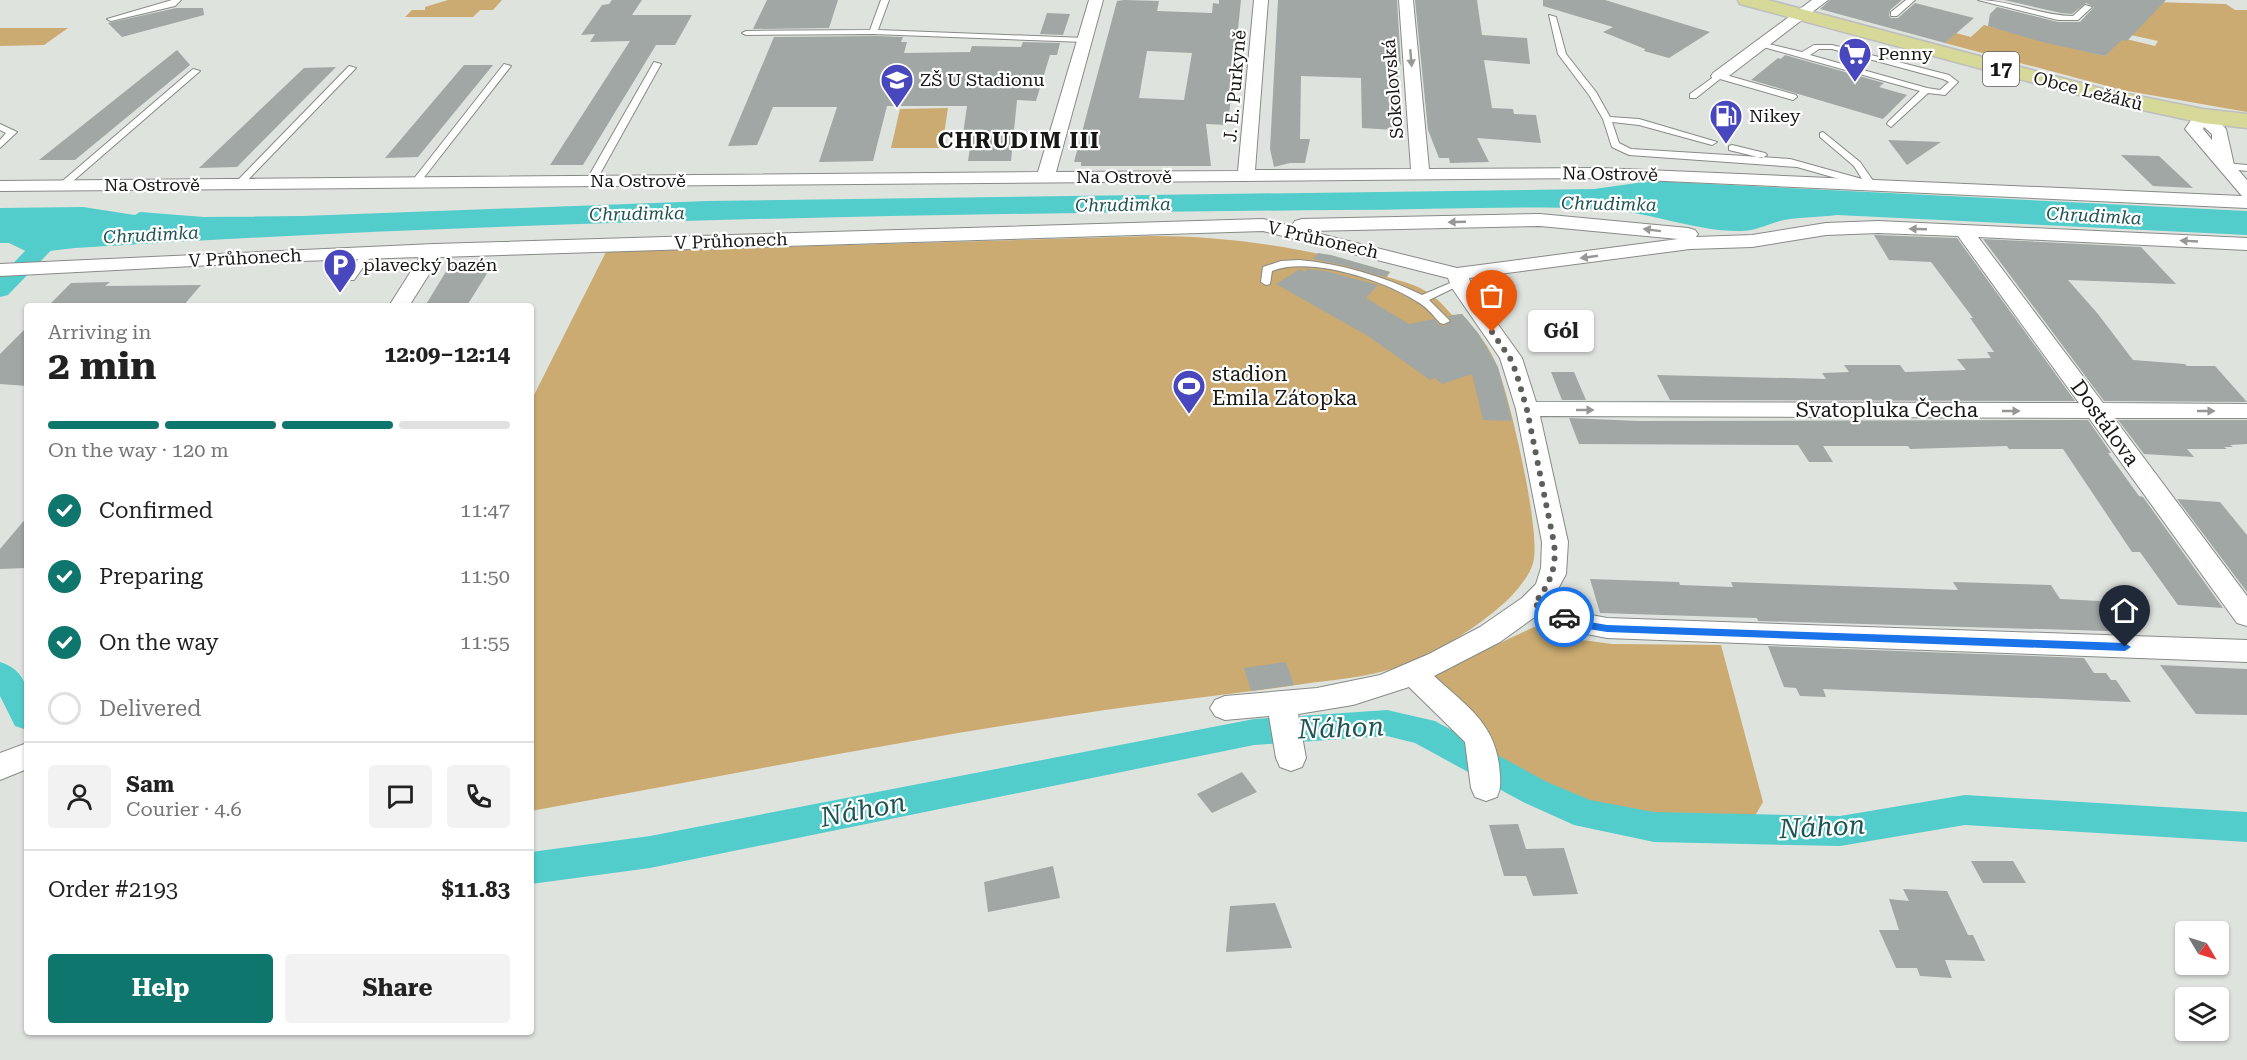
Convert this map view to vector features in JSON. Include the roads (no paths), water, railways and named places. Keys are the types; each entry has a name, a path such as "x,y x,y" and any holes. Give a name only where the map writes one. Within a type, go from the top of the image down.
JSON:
{"main road":[{"name":"Obce Ležáků","path":"1747,0 2091,93 2203,116"},
{"name":"17","path":"2203,116 2247,122"}],"street":[{"path":"1046,178 1096,0"},
{"name":"J. E. Purkyně","path":"1246,176 1261,0"},
{"name":"Sokolovská","path":"1406,0 1420,174"},
{"path":"1719,76 1821,0"},
{"path":"2203,116 2194,129 2247,192"},
{"name":"Na Ostrově","path":"0,186 1626,173 2247,202"},
{"path":"1263,225 1564,221 1752,241 1826,229 1878,227 2247,244"},
{"name":"V Průhonech","path":"14,270 434,250 1263,225 1458,278 1690,243 1752,241"},
{"name":"Dostálova","path":"1963,230 2247,616"},
{"path":"401,303 434,250"},
{"path":"1225,708 1283,711 1370,689 1413,673 1487,636 1534,604 1546,589 1556,560 1527,410 1510,358 1458,278"},
{"name":"Svatopluka Čecha","path":"1527,410 2247,411"},
{"path":"1534,604 1570,620 1596,628 2247,651"},
{"path":"1413,673 1471,727 1482,747 1486,788"},
{"path":"1283,711 1291,758"}],"lane":[{"path":"873,32 885,0"},
{"path":"1894,14 1911,0"},
{"path":"1982,0 2058,18 2075,18 2088,7"},
{"path":"111,19 174,2 178,15"},
{"path":"1552,17 1562,54 1593,94 1607,119 1615,145 1629,152 1797,164"},
{"path":"746,33 873,32 1085,40"},
{"path":"1762,44 1926,90 1942,93 1953,80 1832,47 1817,47 1803,55"},
{"path":"591,181 657,64"},
{"path":"415,183 507,66"},
{"path":"238,184 352,68"},
{"path":"62,186 196,71"},
{"path":"1693,96 1719,76 1793,97"},
{"path":"1891,124 1926,90"},
{"path":"1607,119 1639,122 1712,142"},
{"path":"0,127 12,132 0,145"},
{"path":"1823,135 1857,164 1871,185"},
{"path":"1732,148 1871,185"},
{"path":"2225,166 2247,168"},
{"path":"350,278 368,253"},
{"path":"1266,282 1267,269 1273,265 1283,262 1305,262 1358,275 1421,299 1444,321"},
{"path":"1421,299 1458,278"}],"water":[{"name":"Chrudimka","path":"1651,181 2247,211 2247,235 1837,215 1784,220 1747,231 1707,228 1636,213 1601,209 1501,208 1020,214 547,225 75,248 49,251 36,256 9,243 0,243 0,208 83,207 135,215 140,212 204,217 303,216 707,201 1594,189"}],"waterway":[{"name":"Náhon","path":"0,290 56,232"},
{"name":"Náhon","path":"0,674 13,689 24,711"},
{"name":"Náhon","path":"534,868 650,852 1254,732 1387,723 1423,731 1535,792 1586,814 1654,827 1840,831 1965,810 2247,827"}],"place":[{"name":"Penny","path":"1855,83"},
{"name":"ZŠ U Stadionu","path":"897,109"},
{"name":"Nikey","path":"1726,145"},
{"name":"plavecký bazén","path":"340,294"},
{"name":"Gól","path":"1492,332"},
{"name":"stadion Emila Zátopka","path":"1189,415"}],"district":[{"name":"CHRUDIM III","path":"1019,140"}]}
